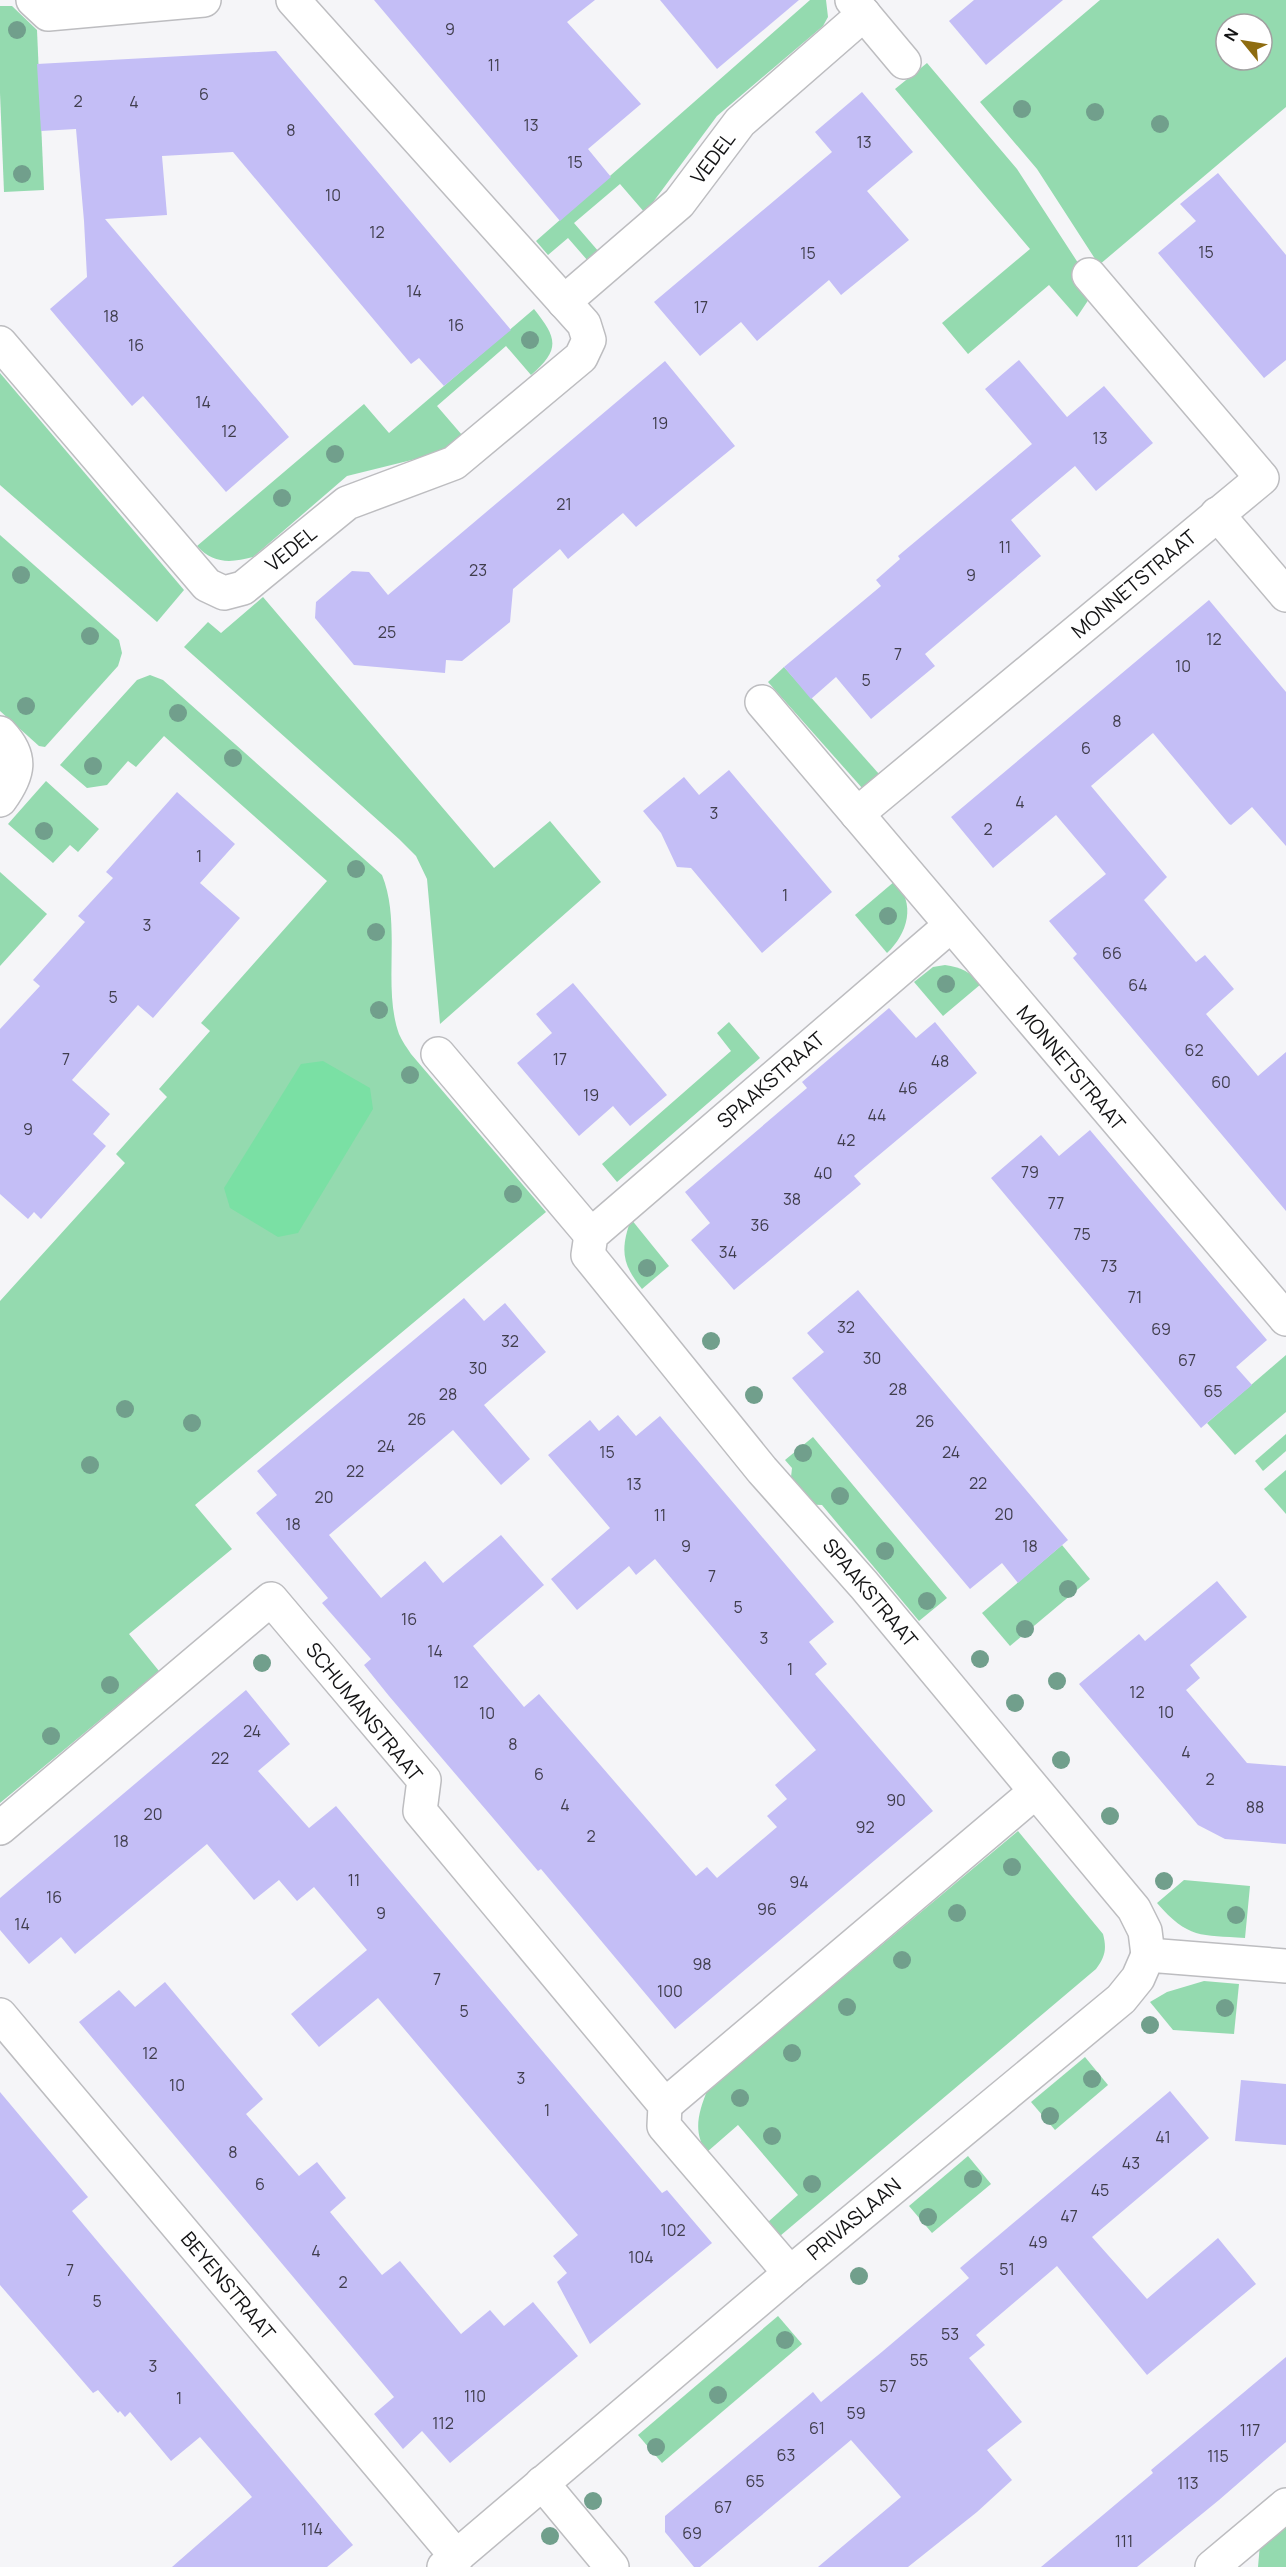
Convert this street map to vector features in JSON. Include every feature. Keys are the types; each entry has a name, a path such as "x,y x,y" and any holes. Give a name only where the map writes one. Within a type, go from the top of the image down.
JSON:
{"street":[{"path":"33,0 48,14 204,0"},
{"name":"VEDEL","path":"0,343 207,585 224,593 243,588 347,504 454,463 581,357 589,340 584,324 293,0"},
{"name":"VEDEL","path":"564,302 679,203 740,122 858,7 904,62"},
{"name":"MONNETSTRAAT","path":"857,814 1262,478 1089,275"},
{"path":"1217,514 1286,595"},
{"name":"MONNETSTRAAT","path":"762,702 1286,1319"},
{"path":"0,733 14,748 16,766 10,786 0,800"},
{"name":"SPAAKSTRAAT","path":"950,926 591,1235 588,1255 762,1470 864,1585 1134,1909 1145,1931 1148,1955"},
{"path":"438,1054 591,1235"},
{"name":"SCHUMANSTRAAT","path":"0,1828 270,1599 424,1780 420,1810 665,2105 664,2126 790,2272"},
{"path":"665,2105 1035,1792"},
{"path":"1148,1955 1286,1966"},
{"name":"PRIVASLAAN","path":"451,2562 790,2272 1121,1999 1138,1978 1148,1955"},
{"name":"BEYENSTRAAT","path":"0,2015 451,2562"},
{"path":"542,2483 612,2567"},
{"path":"1212,2567 1286,2505"}],"green space":[{"path":"810,0 826,0 828,17 823,26 717,116 645,213 620,184 574,223 599,252 588,261 568,238 548,255 536,241"},
{"path":"1100,0 1286,0 1286,107 1099,265 1037,169 980,102"},
{"path":"0,6 12,6 37,30 44,190 4,192 0,93"},
{"path":"927,63 1017,169 1082,269 1072,278 1089,299 1077,317 1049,285 968,354 942,323 1030,249 895,89"},
{"path":"534,309 551,336 551,350 547,358 531,375 506,346 437,406 462,435 440,453 347,476 253,557 230,561 216,559 197,546 364,404 389,433"},
{"path":"0,373 184,590 157,622 0,485"},
{"path":"0,535 119,640 122,653 118,666 45,747 39,746 0,711"},
{"path":"263,597 494,868 550,821 601,882 440,1024 427,879 416,856 184,647 208,622 221,633"},
{"path":"784,667 879,774 863,789 768,682"},
{"path":"150,675 163,680 382,875 391,914 392,996 394,1016 400,1037 411,1054 546,1212 195,1505 232,1549 129,1634 159,1671 0,1803 0,1301 125,1163 116,1154 167,1097 159,1089 210,1031 201,1023 327,881 164,736 136,767 128,761 107,785 87,788 60,765 137,680"},
{"path":"46,781 99,829 78,852 70,845 53,863 8,824"},
{"path":"0,872 47,914 0,966"},
{"path":"895,881 906,899 907,918 900,937 887,953 855,915"},
{"path":"945,965 965,971 981,984 943,1016 914,982 933,967"},
{"path":"729,1022 760,1058 617,1182 602,1164 731,1051 717,1033"},
{"path":"323,1061 370,1088 373,1109 298,1233 278,1237 230,1208 224,1188 301,1064"},
{"path":"631,1219 669,1266 642,1289 630,1272 625,1256 625,1240"},
{"path":"1286,1355 1286,1412 1235,1455 1207,1423"},
{"path":"1286,1434 1286,1451 1263,1471 1255,1461"},
{"path":"813,1437 947,1598 919,1621 822,1505 797,1504 789,1495 792,1468 785,1460"},
{"path":"1286,1470 1286,1514 1264,1489"},
{"path":"1062,1545 1090,1579 1010,1646 982,1613"},
{"path":"1018,1831 1103,1934 1105,1949 1101,1961 1096,1969 780,2236 768,2222 798,2195 738,2125 707,2152 702,2145 698,2122 707,2091"},
{"path":"1184,1880 1250,1886 1245,1938 1196,1933 1168,1915 1157,1903"},
{"path":"1204,1981 1239,1984 1234,2034 1173,2030 1150,2002 1167,1992"},
{"path":"1085,2057 1108,2085 1055,2130 1031,2102"},
{"path":"968,2156 991,2184 932,2233 909,2206"},
{"path":"778,2316 802,2344 662,2463 638,2435"},
{"path":"1286,2525 1286,2567 1258,2567 1260,2544"}],"building":[{"path":"374,0 595,0 567,22 641,104 588,149 611,177 560,221"},
{"path":"660,0 799,0 717,69"},
{"path":"974,0 1063,0 986,65 949,21"},
{"path":"276,51 511,330 444,386 419,358 411,364 233,152 162,156 167,215 105,219 289,437 226,492 143,396 132,406 50,309 87,277 76,129 41,131 37,64"},
{"path":"862,92 913,152 867,191 909,240 841,295 829,280 757,341 741,322 700,356 654,302 832,152 815,132"},
{"path":"1218,173 1286,255 1286,360 1264,378 1158,253 1196,221 1180,204"},
{"path":"1019,360 1067,417 1104,386 1153,443 1096,491 1075,466 1011,520 1041,556 925,654 935,666 871,719 836,677 811,699 784,667 881,586 876,580 900,559 898,556 1032,444 985,389"},
{"path":"665,361 735,446 636,527 623,513 568,559 560,549 513,589 510,622 462,661 446,660 445,673 354,665 315,618 316,602 352,571 369,572 388,595"},
{"path":"1209,600 1286,692 1286,846 1252,807 1231,825 1229,824 1153,733 1091,786 1167,877 1144,900 1196,962 1205,955 1234,989 1206,1014 1258,1076 1286,1052 1286,1211 1073,958 1077,954 1049,921 1106,874 1056,815 993,868 951,817"},
{"path":"729,770 832,892 762,953 691,868 677,867 661,833 643,811 684,777 699,795"},
{"path":"177,792 235,844 200,883 240,918 153,1018 138,1005 72,1080 110,1114 93,1134 106,1146 41,1219 34,1212 28,1219 0,1194 0,1029 40,986 33,980 85,922 78,916 113,878 106,872"},
{"path":"573,983 667,1095 630,1126 613,1106 579,1136 517,1063 552,1033 536,1014"},
{"path":"889,1008 916,1038 935,1022 977,1073 854,1176 861,1184 734,1290 691,1240 710,1223 685,1192 807,1088 802,1082"},
{"path":"1090,1130 1267,1340 1236,1367 1252,1385 1201,1428 991,1178 1041,1135 1059,1156"},
{"path":"858,1290 1068,1540 1018,1583 1002,1563 970,1589 792,1378 824,1352 807,1333"},
{"path":"464,1298 484,1321 505,1303 546,1352 484,1405 530,1459 501,1485 453,1430 329,1535 381,1598 425,1561 443,1583 501,1535 544,1585 473,1646 524,1707 539,1694 696,1876 707,1867 717,1878 777,1827 767,1816 787,1799 775,1785 816,1750 655,1559 636,1575 629,1566 577,1610 551,1579 610,1528 548,1455 590,1420 599,1431 618,1415 636,1436 660,1416 834,1622 809,1642 827,1664 815,1674 933,1811 675,2029 541,1869 538,1871 389,1696 364,1665 371,1659 322,1603 328,1598 256,1513 277,1495 257,1471"},
{"path":"1217,1581 1247,1617 1190,1665 1200,1678 1186,1690 1247,1763 1286,1766 1286,1844 1225,1839 1198,1825 1079,1684 1139,1634 1145,1641"},
{"path":"246,1690 290,1744 258,1771 309,1828 336,1806 662,2193 667,2190 712,2243 590,2344 557,2282 567,2273 553,2256 578,2235 378,1998 319,2047 291,2014 367,1950 314,1887 297,1901 279,1880 254,1900 207,1844 75,1954 61,1937 29,1964 0,1930 0,1898"},
{"path":"165,1982 263,2099 246,2114 299,2176 317,2162 346,2198 330,2212 382,2275 400,2261 461,2334 490,2310 504,2326 533,2302 578,2356 450,2463 422,2431 403,2449 374,2414 394,2397 79,2022 119,1990 135,2007"},
{"path":"1241,2080 1286,2084 1286,2145 1235,2141"},
{"path":"1170,2091 1209,2138 1092,2237 1147,2299 1218,2238 1256,2284 1147,2375 1057,2266 976,2335 985,2345 969,2358 1022,2422 987,2450 1012,2480 977,2512 908,2567 818,2567 901,2497 851,2440 700,2567 694,2567 665,2532 665,2516 813,2392 821,2402 883,2351 969,2278 960,2268"},
{"path":"0,2092 88,2197 72,2211 353,2545 327,2567 172,2567 252,2497 200,2437 171,2461 130,2412 125,2417 120,2411 118,2413 98,2390 93,2393 0,2285"},
{"path":"1286,2357 1286,2442 1219,2500 1137,2567 1041,2567 1153,2473 1151,2470"}]}
